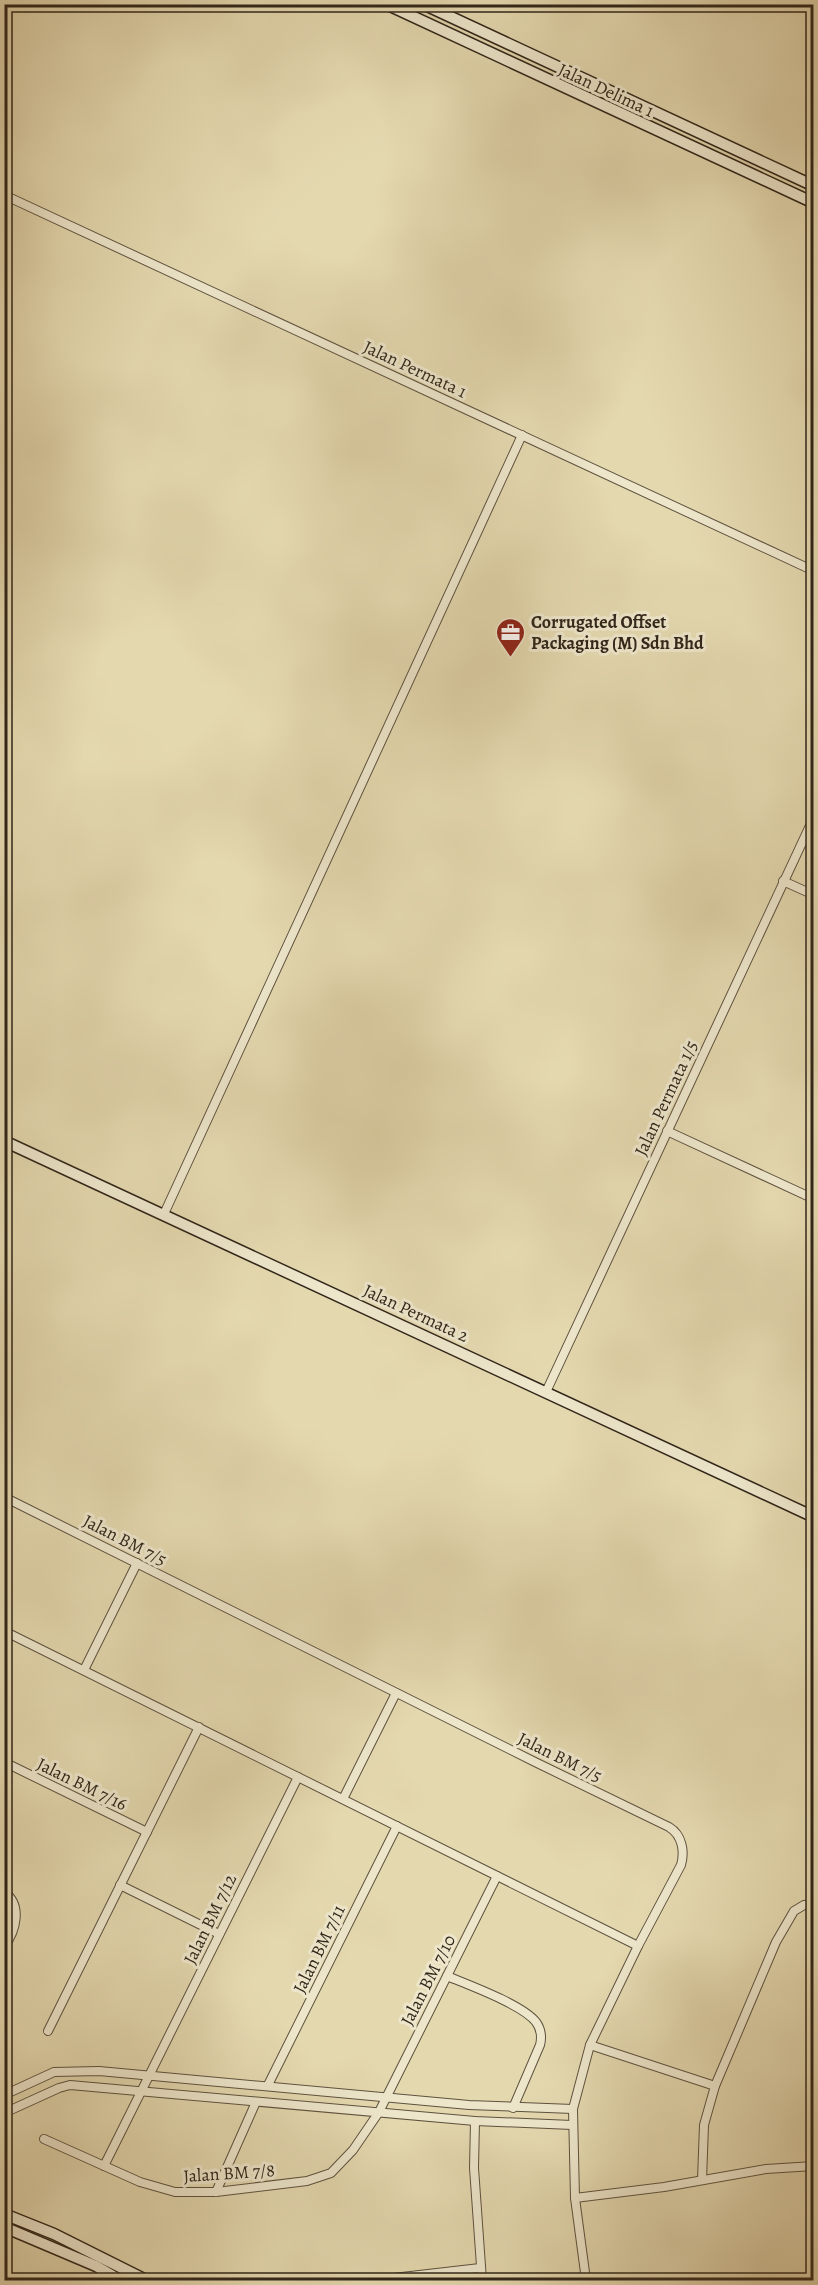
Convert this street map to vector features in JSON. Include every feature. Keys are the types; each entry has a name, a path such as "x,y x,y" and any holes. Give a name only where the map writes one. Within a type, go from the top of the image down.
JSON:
{"street":[{"name":"Jalan Delima 1","path":"386,4 813,203"},
{"name":"Jalan Delima 1","path":"423,4 813,186"},
{"name":"Jalan Permata 1","path":"4,195 813,571"},
{"path":"164,1214 522,435"},
{"name":"Jalan Permata 1/5","path":"546,1392 813,817"},
{"path":"783,881 813,895"},
{"path":"667,1131 813,1199"},
{"name":"Jalan Permata 2","path":"4,1141 813,1516"},
{"name":"Jalan BM 7/5","path":"4,1497 676,1832 681,1843 681,1865 638,1946 590,2045 573,2109 575,2198 586,2280"},
{"path":"84,1670 137,1563"},
{"path":"4,1631 638,1946"},
{"path":"343,1799 396,1693"},
{"path":"48,2031 199,1727"},
{"name":"Jalan BM 7/16","path":"4,1762 147,1832"},
{"name":"Jalan BM 7/12","path":"104,2166 298,1777"},
{"name":"Jalan BM 7/11","path":"268,2085 397,1826"},
{"name":"Jalan BM 7/10","path":"385,2097 497,1876"},
{"path":"120,1885 219,1934"},
{"path":"4,1892 11,1897 16,1906 16,1915 4,1947"},
{"path":"702,2180 704,2125 714,2086 776,1942 794,1911 804,1905 813,1904"},
{"path":"447,1976 511,2005 532,2017 538,2025 542,2035 540,2045 513,2108"},
{"path":"590,2045 714,2086"},
{"path":"4,2095 57,2072 99,2071 513,2108 573,2109"},
{"path":"4,2113 67,2086 475,2121 572,2126"},
{"name":"Jalan BM 7/8","path":"44,2139 155,2187 175,2192 216,2193 307,2181 331,2173 353,2150 379,2112 385,2097"},
{"path":"216,2193 256,2102"},
{"path":"475,2121 474,2168 482,2280"},
{"path":"575,2198 766,2169 813,2166"},
{"path":"4,2214 54,2234 146,2280"},
{"path":"4,2227 96,2266 120,2280"},
{"path":"376,2280 480,2268"}],"place":[{"name":"Corrugated Offset Packaging (M) Sdn Bhd","path":"510,658"}]}
